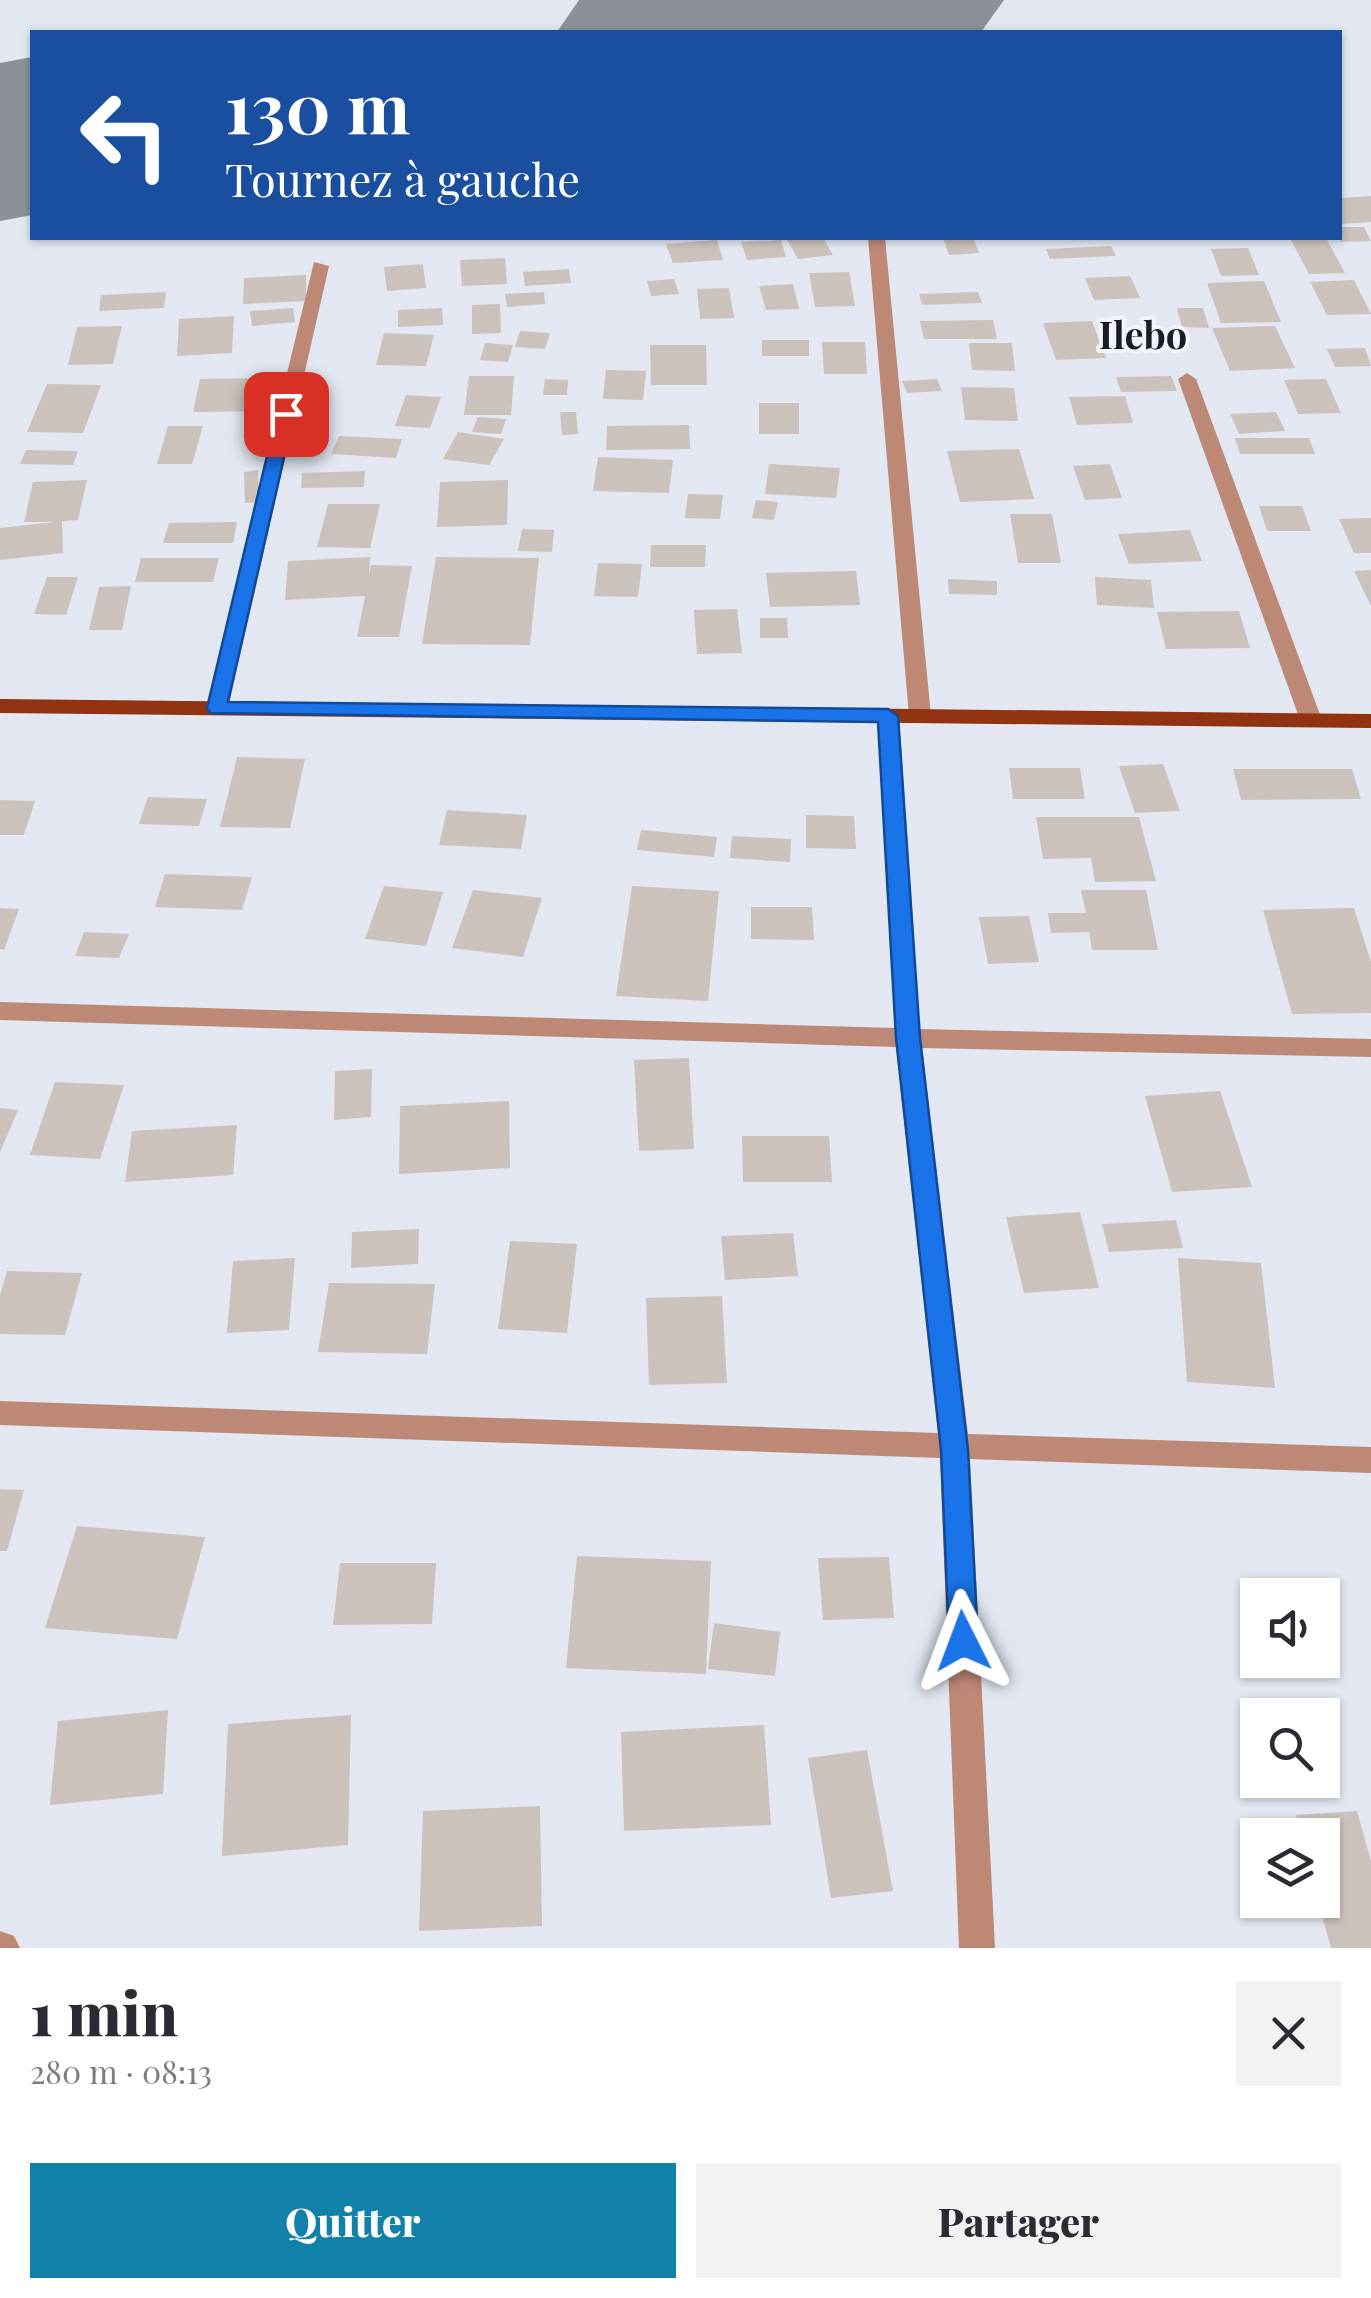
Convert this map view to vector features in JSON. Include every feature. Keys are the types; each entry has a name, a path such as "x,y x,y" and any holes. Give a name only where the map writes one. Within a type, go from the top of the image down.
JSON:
{"main road":[{"path":"0,706 1371,721"}],"street":[{"path":"876,240 920,716"},
{"path":"217,708 320,266"},
{"path":"1187,380 1311,720"},
{"path":"888,716 908,1038 954,1450 977,1948"},
{"path":"0,1011 1371,1048"},
{"path":"0,1413 954,1450 1371,1460"}],"building":[{"path":"1371,196 1371,222 1342,224 1342,198"},
{"path":"1342,227 1364,227 1371,241 1340,242"},
{"path":"717,240 723,260 673,263 666,244"},
{"path":"781,240 786,257 747,260 741,242"},
{"path":"787,240 824,240 833,255 798,259"},
{"path":"944,240 974,240 979,253 949,255"},
{"path":"1291,240 1327,240 1345,273 1309,274"},
{"path":"1111,246 1116,256 1050,259 1046,249"},
{"path":"1248,248 1259,275 1221,276 1211,249"},
{"path":"505,258 507,284 462,286 460,260"},
{"path":"423,264 426,288 387,291 384,267"},
{"path":"569,269 571,283 525,286 523,272"},
{"path":"849,272 855,306 815,307 809,273"},
{"path":"306,275 306,301 243,304 244,278"},
{"path":"1130,276 1140,298 1094,300 1085,278"},
{"path":"674,279 679,294 651,296 647,281"},
{"path":"1354,280 1371,314 1327,315 1310,282"},
{"path":"1264,281 1281,322 1221,323 1207,283"},
{"path":"793,284 799,309 766,310 759,286"},
{"path":"729,288 734,318 700,319 697,289"},
{"path":"166,292 164,308 99,311 101,295"},
{"path":"544,292 545,304 507,307 505,294"},
{"path":"978,292 982,303 922,305 919,294"},
{"path":"500,304 501,333 472,334 472,305"},
{"path":"293,308 295,322 252,326 250,311"},
{"path":"442,308 443,325 398,327 398,310"},
{"path":"1177,308 1203,308 1209,328 1182,327"},
{"path":"234,316 232,353 177,356 179,319"},
{"path":"993,320 997,339 924,339 920,321"},
{"path":"1092,321 1106,358 1056,360 1043,323"},
{"path":"122,326 113,364 68,365 77,327"},
{"path":"1275,326 1295,368 1230,371 1212,328"},
{"path":"520,331 550,333 545,349 515,347"},
{"path":"384,333 434,335 426,366 376,365"},
{"path":"762,340 809,340 809,356 762,356"},
{"path":"822,342 865,342 867,374 824,374"},
{"path":"485,343 513,345 508,362 480,360"},
{"path":"969,343 1012,343 1015,371 972,370"},
{"path":"650,345 706,345 707,385 651,385"},
{"path":"1365,348 1371,366 1335,367 1327,349"},
{"path":"606,370 646,371 643,400 603,399"},
{"path":"469,376 514,376 511,415 464,415"},
{"path":"1171,376 1177,391 1121,392 1116,377"},
{"path":"276,378 270,411 193,412 200,379"},
{"path":"545,379 568,380 567,395 543,395"},
{"path":"937,379 942,391 907,393 902,381"},
{"path":"1326,379 1341,413 1298,414 1284,380"},
{"path":"47,384 101,385 83,433 27,432"},
{"path":"961,387 1014,388 1018,421 965,420"},
{"path":"406,395 441,397 430,428 395,426"},
{"path":"1125,396 1133,423 1077,425 1069,397"},
{"path":"759,403 799,403 799,434 759,434"},
{"path":"560,412 576,412 578,434 562,435"},
{"path":"1276,412 1285,431 1239,434 1230,414"},
{"path":"478,417 506,419 501,434 472,432"},
{"path":"689,425 690,449 606,450 607,426"},
{"path":"168,426 203,426 192,464 157,464"},
{"path":"458,432 504,439 489,465 443,459"},
{"path":"339,436 402,439 396,458 331,454"},
{"path":"1235,438 1309,438 1315,454 1240,454"},
{"path":"1019,449 1034,499 960,502 947,451"},
{"path":"26,450 78,451 73,465 20,464"},
{"path":"598,457 673,460 669,493 593,491"},
{"path":"769,464 840,468 836,498 765,494"},
{"path":"1110,464 1122,498 1085,500 1073,466"},
{"path":"258,470 259,502 245,503 244,472"},
{"path":"365,471 364,487 301,488 302,473"},
{"path":"87,480 78,520 62,521 63,553 0,560 0,528 55,522 24,522 33,482"},
{"path":"508,480 507,525 437,527 440,482"},
{"path":"688,494 723,495 720,519 685,518"},
{"path":"756,500 778,502 774,520 752,518"},
{"path":"328,504 380,504 370,548 317,547"},
{"path":"1259,506 1302,506 1311,531 1267,531"},
{"path":"1010,514 1052,514 1061,563 1018,563"},
{"path":"1371,518 1371,553 1354,553 1339,519"},
{"path":"237,522 233,543 163,543 169,523"},
{"path":"522,529 554,530 552,552 518,551"},
{"path":"1190,530 1202,561 1129,564 1118,534"},
{"path":"651,545 706,545 705,567 650,567"},
{"path":"370,557 369,576 371,565 412,566 399,637 357,637 365,596 285,600 288,561"},
{"path":"436,557 539,558 530,645 422,644"},
{"path":"141,558 219,558 213,582 135,582"},
{"path":"598,563 642,564 638,597 594,596"},
{"path":"1371,570 1371,606 1354,571"},
{"path":"856,571 860,605 770,607 766,573"},
{"path":"47,577 78,577 66,615 34,614"},
{"path":"1095,577 1151,580 1154,608 1097,605"},
{"path":"948,579 997,581 997,595 949,594"},
{"path":"131,586 122,630 89,630 99,587"},
{"path":"737,609 742,653 697,654 694,610"},
{"path":"1239,611 1250,648 1166,649 1157,612"},
{"path":"760,618 787,618 788,638 760,638"},
{"path":"237,757 305,759 290,828 220,827"},
{"path":"1163,764 1180,811 1135,813 1119,766"},
{"path":"1009,768 1080,768 1085,799 1013,799"},
{"path":"1233,769 1352,769 1361,799 1241,800"},
{"path":"148,797 207,799 199,826 139,824"},
{"path":"0,800 35,801 24,835 0,835"},
{"path":"447,810 527,815 521,849 439,845"},
{"path":"806,815 854,816 856,849 806,848"},
{"path":"1036,817 1139,817 1156,881 1095,882 1091,858 1043,859"},
{"path":"641,830 717,837 714,857 637,850"},
{"path":"732,836 791,839 790,862 730,858"},
{"path":"165,874 252,877 242,910 155,907"},
{"path":"384,886 443,892 426,946 365,939"},
{"path":"632,886 719,891 708,1001 616,996"},
{"path":"473,890 542,898 523,957 452,948"},
{"path":"1081,890 1146,890 1158,950 1092,950 1089,932 1051,933 1048,913 1086,913"},
{"path":"751,907 812,907 814,940 751,939"},
{"path":"0,908 19,909 4,950 0,949"},
{"path":"1354,908 1371,962 1371,1013 1292,1014 1263,910"},
{"path":"1029,916 1039,962 988,964 979,917"},
{"path":"84,932 129,934 119,958 75,956"},
{"path":"689,1058 694,1149 639,1151 634,1060"},
{"path":"372,1069 371,1117 334,1120 335,1071"},
{"path":"55,1082 124,1085 100,1159 30,1155"},
{"path":"1220,1091 1252,1187 1172,1192 1145,1096"},
{"path":"509,1101 510,1168 399,1174 400,1106"},
{"path":"0,1108 18,1110 0,1152"},
{"path":"237,1125 233,1175 125,1182 132,1131"},
{"path":"742,1136 829,1136 832,1182 743,1182"},
{"path":"1080,1212 1099,1288 1024,1293 1006,1217"},
{"path":"1176,1220 1183,1248 1109,1252 1102,1224"},
{"path":"419,1229 418,1264 351,1268 352,1232"},
{"path":"793,1233 798,1276 725,1280 721,1236"},
{"path":"510,1241 577,1244 567,1333 498,1329"},
{"path":"295,1258 289,1330 227,1333 233,1261"},
{"path":"1178,1258 1261,1263 1275,1388 1187,1382"},
{"path":"7,1271 82,1273 65,1335 0,1334 0,1295"},
{"path":"329,1283 435,1284 427,1354 318,1352"},
{"path":"722,1296 727,1383 649,1385 646,1298"},
{"path":"0,1489 24,1490 7,1551 0,1551"},
{"path":"77,1526 205,1537 177,1639 45,1628"},
{"path":"577,1556 711,1561 706,1674 566,1668"},
{"path":"889,1557 894,1618 823,1620 818,1558"},
{"path":"340,1563 436,1563 432,1624 333,1625"},
{"path":"714,1623 780,1632 775,1676 708,1669"},
{"path":"168,1710 163,1794 50,1805 58,1721"},
{"path":"351,1715 348,1845 222,1856 228,1724"},
{"path":"764,1725 771,1825 624,1831 621,1732"},
{"path":"867,1750 893,1891 831,1898 808,1758"},
{"path":"540,1806 542,1926 419,1931 423,1811"},
{"path":"1357,1811 1371,1861 1371,1948 1331,1948 1323,1918 1340,1918 1340,1818 1296,1815"}],"runway":[{"path":"693,30 883,0"},
{"path":"0,142 30,136"}],"district":[{"name":"Ilebo","path":"1143,333"}],"route":[{"path":"286,414 217,708 888,716 908,1038 954,1450 963,1641"}]}
